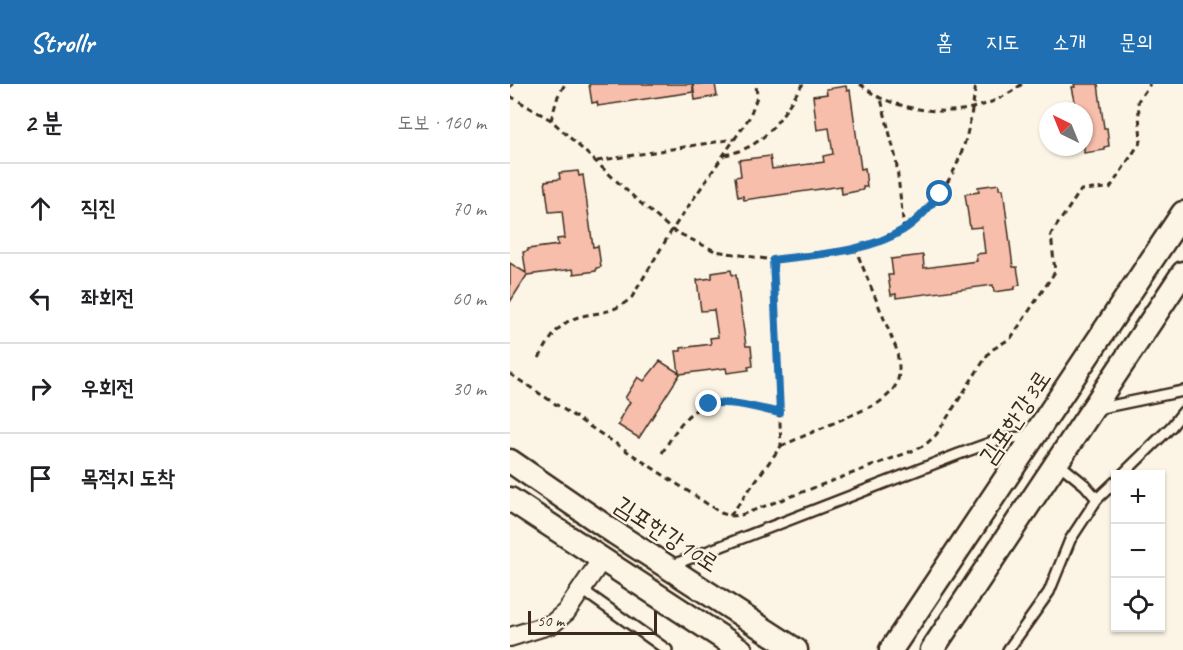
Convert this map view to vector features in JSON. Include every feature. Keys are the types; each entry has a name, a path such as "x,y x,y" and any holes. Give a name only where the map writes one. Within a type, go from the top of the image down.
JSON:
{"street":[{"name":"김포한강3로","path":"891,650 1183,213"},
{"path":"932,650 1094,410 1183,273"},
{"name":"김포한강10로","path":"510,461 615,533 796,650"},
{"path":"510,499 741,650"},
{"path":"510,637 552,624 566,612 602,559"}],"lane":[{"path":"1094,410 1183,391"},
{"path":"1127,470 1172,427 1183,412"},
{"path":"668,567 959,454 995,441 1036,434"},
{"path":"1058,463 1086,485 1097,499"},
{"path":"1008,650 1049,591 1070,540 1097,499 1111,486"},
{"path":"581,589 668,650"}],"path":[{"path":"551,120 558,96 565,84"},
{"path":"539,358 564,324 573,319 610,311 632,297 672,230 736,138 755,106 756,84"},
{"path":"724,155 741,152 764,139 803,84"},
{"path":"860,84 881,99 925,111 948,112 992,103 1022,84"},
{"path":"510,96 551,120 637,201 672,230 716,251 773,260 855,248 882,240 904,230 921,216 940,194 954,172 966,145 976,84"},
{"path":"510,374 721,513 730,516 741,515 912,451 925,445 936,435 990,351 1011,338 1055,272 1051,234 1081,190 1110,188 1141,141 1138,101 1150,84"},
{"path":"881,99 896,159 904,230"},
{"path":"597,161 736,138"},
{"path":"730,516 781,446 878,405 888,397 900,377 896,348 855,248"},
{"path":"773,260 781,446"},
{"path":"662,453 685,418 709,404 737,403 780,413"}],"building":[{"path":"589,84 693,84 693,92 598,106 597,102 592,103"},
{"path":"693,84 715,84 717,96 695,100"},
{"path":"1074,84 1098,84 1109,146 1104,147 1105,150 1093,152 1093,102 1075,102 1072,87 1075,87"},
{"path":"846,86 847,91 850,90 861,169 865,168 867,187 863,187 863,190 842,194 841,186 744,200 743,196 738,197 735,177 741,176 739,160 770,156 772,169 824,162 823,156 833,154 829,128 817,130 813,96 827,94 826,89"},
{"path":"578,171 579,176 583,175 593,247 598,246 601,267 596,268 596,271 574,274 573,269 527,275 510,302 510,263 526,273 523,252 528,249 558,245 557,239 565,238 562,211 549,212 545,181 560,179 559,173"},
{"path":"999,184 999,189 1003,189 1013,267 1017,267 1020,285 1015,286 1015,289 994,292 993,285 896,298 896,294 891,295 888,275 893,275 891,259 923,255 924,268 977,261 976,254 985,253 982,227 970,228 965,194 979,192 978,187"},
{"path":"731,270 732,275 736,275 746,346 751,346 753,366 748,367 749,370 727,373 726,368 680,374 639,438 618,425 630,402 625,398 638,377 644,381 660,361 679,373 676,351 681,351 681,348 711,344 710,338 718,337 714,310 701,311 697,280 712,278 712,273"}],"route":[{"path":"709,404 737,403 780,413 773,260 855,248 882,240 904,230 921,216 940,194"}]}
